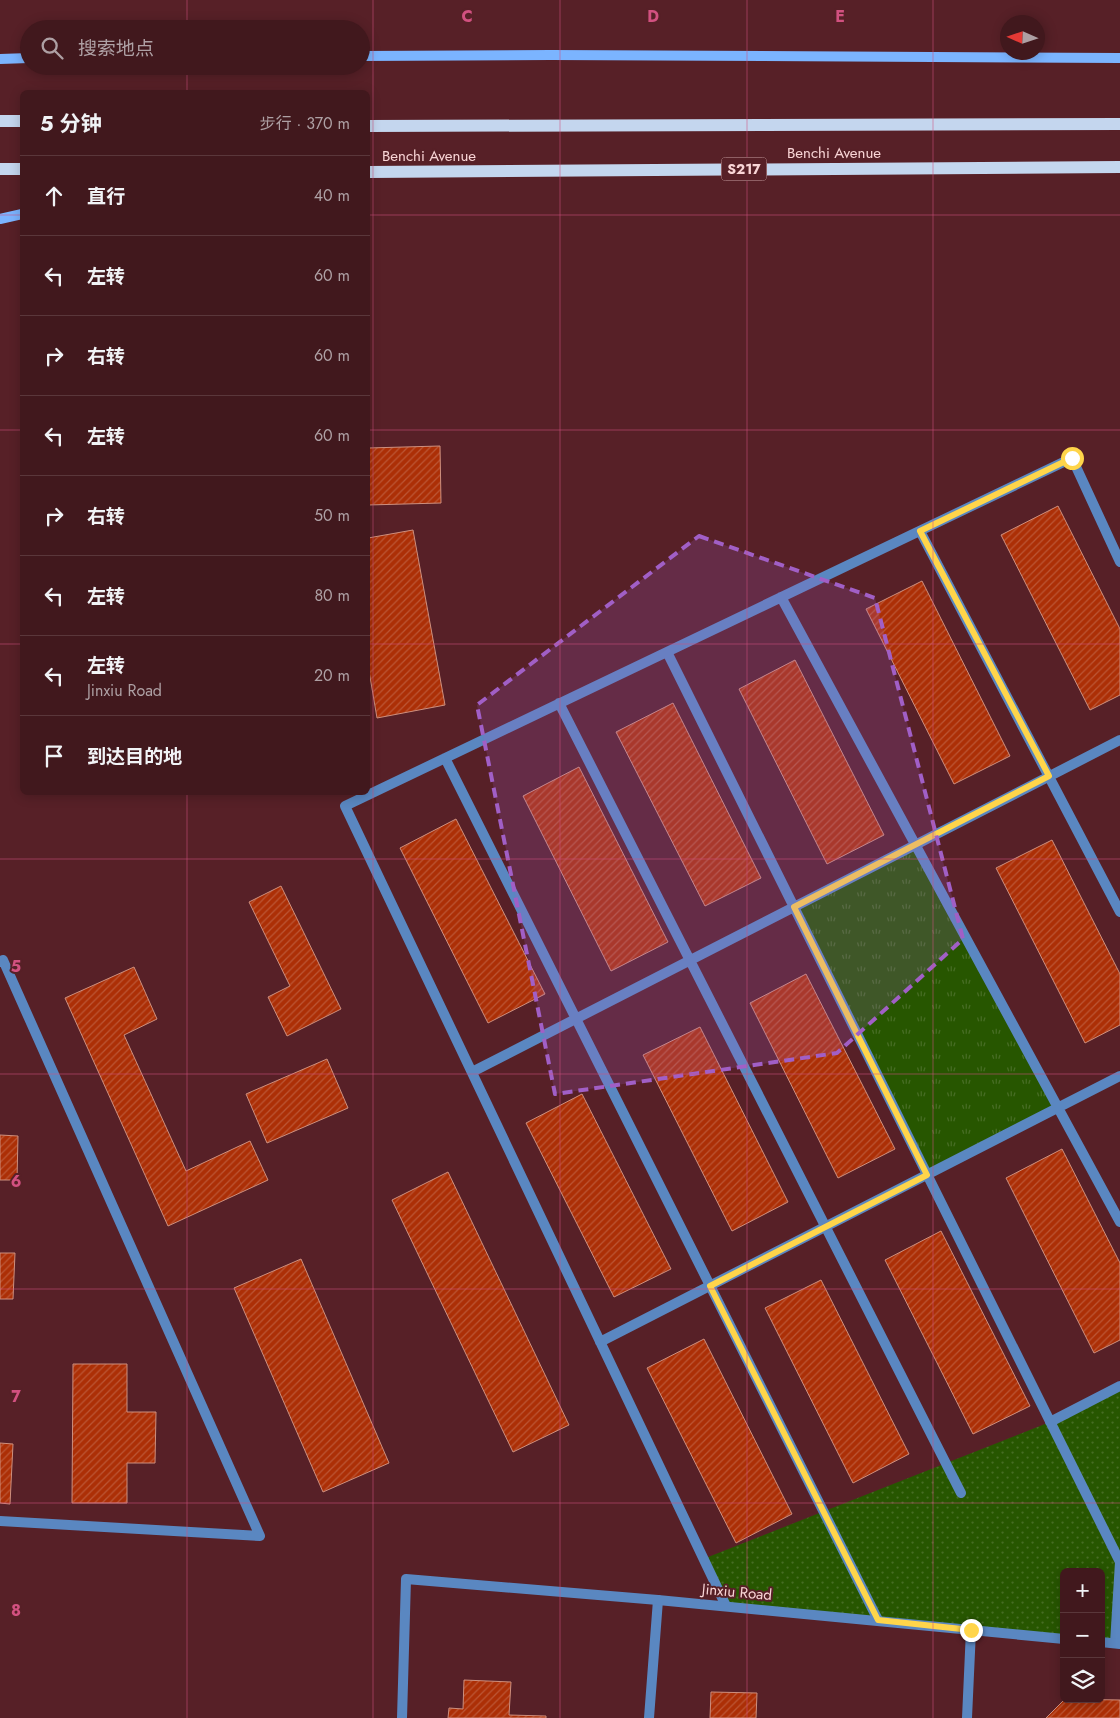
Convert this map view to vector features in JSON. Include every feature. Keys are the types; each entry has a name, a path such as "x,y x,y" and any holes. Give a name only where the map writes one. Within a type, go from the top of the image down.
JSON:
{"main road":[{"path":"0,121 20,121"},
{"name":"Benchi Avenue","path":"370,126 1120,124"},
{"name":"Benchi Avenue","path":"370,172 1120,166"},
{"path":"0,169 20,169"}],"street":[{"path":"370,56 1120,58"},
{"path":"0,59 20,58"},
{"path":"0,219 20,214"},
{"path":"370,794 1072,458 1120,562"},
{"path":"920,531 1120,912"},
{"path":"781,597 1120,1222"},
{"path":"667,652 1120,1562 1117,1644"},
{"path":"559,703 961,1493"},
{"path":"472,1072 1120,740"},
{"path":"445,758 878,1620"},
{"path":"368,795 345,806 726,1606"},
{"path":"0,962 3,960 260,1536 0,1521"},
{"path":"600,1342 1120,1076"},
{"path":"1050,1422 1120,1386"},
{"name":"Jinxiu Road","path":"402,1718 406,1579 726,1606 1060,1639"},
{"path":"649,1718 658,1600"},
{"path":"967,1718 971,1630"}],"highlighted area":[{"path":"699,536 875,598 963,939 837,1053 555,1094 477,705"}],"green space":[{"path":"916,845 1058,1108 927,1175 794,907"},
{"path":"1120,1386 1120,1644 1105,1642 1105,1568 1060,1568 1060,1639 726,1606 703,1559 1050,1422"}],"building":[{"path":"440,446 441,503 370,505 370,448"},
{"path":"1058,506 1120,629 1120,695 1090,710 1001,535"},
{"path":"413,530 445,705 377,718 370,677 370,538"},
{"path":"922,581 1010,756 954,784 866,609"},
{"path":"795,660 884,835 827,864 739,689"},
{"path":"673,703 761,878 705,906 616,732"},
{"path":"579,767 668,942 611,971 523,796"},
{"path":"456,819 545,994 488,1023 400,848"},
{"path":"1052,840 1120,974 1120,1025 1085,1043 996,868"},
{"path":"281,886 341,1009 287,1036 268,997 290,986 249,902"},
{"path":"134,967 157,1019 124,1035 186,1171 250,1141 268,1180 168,1226 65,998"},
{"path":"806,974 895,1149 838,1178 750,1003"},
{"path":"700,1027 788,1202 732,1231 643,1055"},
{"path":"327,1059 348,1108 267,1143 246,1094"},
{"path":"582,1094 671,1269 614,1297 526,1123"},
{"path":"0,1135 18,1136 17,1180 0,1180"},
{"path":"1062,1149 1120,1263 1120,1340 1094,1353 1006,1178"},
{"path":"448,1172 569,1425 513,1452 392,1200"},
{"path":"941,1231 1030,1406 973,1434 885,1260"},
{"path":"0,1253 15,1253 13,1299 0,1299"},
{"path":"301,1259 389,1463 323,1492 234,1288"},
{"path":"821,1280 909,1454 853,1483 765,1308"},
{"path":"704,1339 792,1514 736,1543 647,1368"},
{"path":"73,1364 127,1364 127,1412 156,1412 155,1463 127,1463 127,1503 72,1503"},
{"path":"0,1443 13,1444 10,1504 0,1503"},
{"path":"464,1680 511,1682 509,1715 546,1716 546,1718 448,1718 449,1708 463,1709"},
{"path":"711,1692 757,1693 756,1718 710,1718"},
{"path":"1105,1700 1120,1700 1120,1718 1046,1718 1061,1703 1105,1703"}],"route":[{"path":"971,1630 878,1620 710,1286 927,1175 794,907 1049,776 920,531 1072,458"}]}
